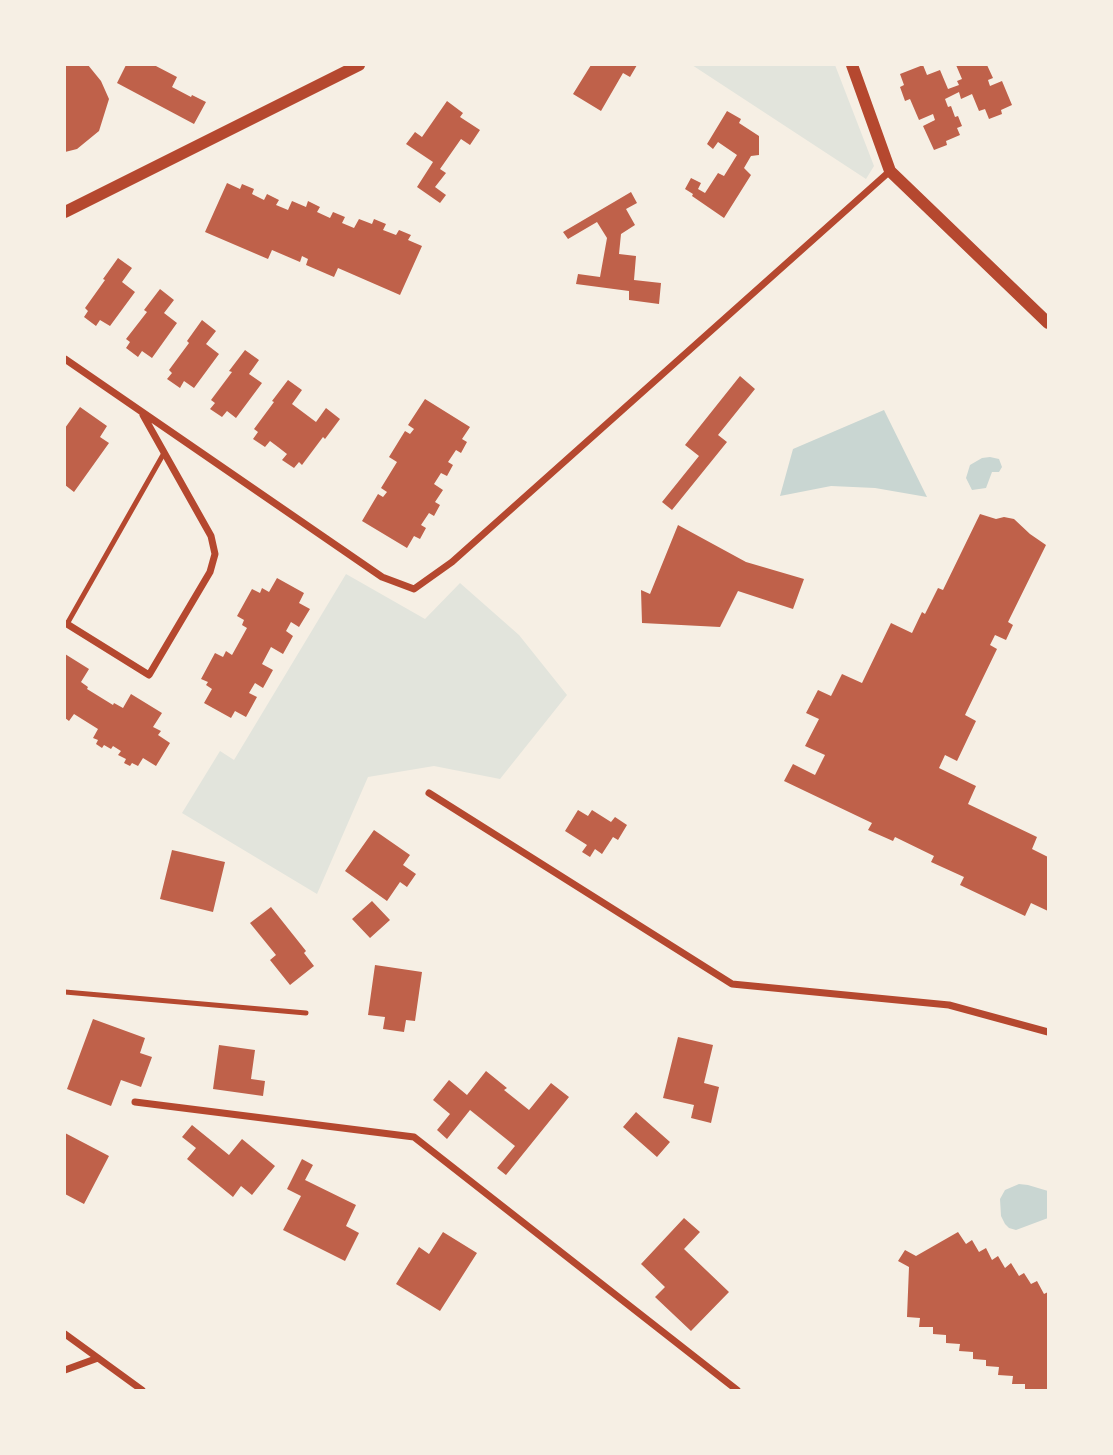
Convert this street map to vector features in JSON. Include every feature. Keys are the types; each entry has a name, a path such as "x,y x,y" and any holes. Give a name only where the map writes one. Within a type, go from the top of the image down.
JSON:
{"street":[{"path":"65,212 359,65"},
{"path":"852,65 890,171 1048,323"},
{"path":"65,359 382,577 414,589 452,562 890,171"},
{"path":"68,624 149,675 210,572 215,554 211,536 141,412"},
{"path":"429,793 732,984 948,1005 1048,1032"},
{"path":"135,1102 414,1137 737,1390"},
{"path":"65,1334 142,1390"},
{"path":"65,1370 98,1358"}],"lane":[{"path":"68,624 164,453"},
{"path":"65,992 306,1013"}],"shaded area":[{"path":"692,65 835,65 874,166 866,179"},
{"path":"884,410 927,497 875,488 831,486 780,496 793,449"},
{"path":"990,457 999,459 1002,467 999,472 992,472 986,488 972,490 966,478 970,465"},
{"path":"346,574 425,619 460,583 519,635 567,695 500,779 434,766 368,777 317,894 182,813 220,751 234,760"},
{"path":"1019,1184 1048,1191 1048,1218 1016,1230 1005,1224 1001,1216 1000,1199 1005,1190"}],"building":[{"path":"65,65 88,65 101,81 109,99 99,131 77,149 65,152"},
{"path":"126,65 154,65 177,77 172,87 206,102 194,124 117,83"},
{"path":"591,65 637,65 630,77 623,73 601,111 573,94"},
{"path":"923,65 927,75 940,70 948,89 959,85 957,81 962,79 956,65 987,65 993,78 988,80 990,86 1002,81 1012,105 1001,110 1002,114 989,119 985,109 979,111 972,94 961,99 959,92 945,99 962,126 957,128 960,135 946,141 947,145 934,150 923,126 935,120 933,114 919,120 910,99 905,101 900,87 904,85 900,74"},
{"path":"447,101 463,113 460,117 480,130 470,145 461,139 440,169 446,173 435,187 446,195 440,203 417,187 433,162 406,144 415,132 422,137"},
{"path":"727,111 741,119 739,123 759,136 759,155 751,156 744,168 751,175 724,218 685,189 691,178 701,183 698,189 705,193 718,173 724,176 737,155 718,142 713,149 707,144"},
{"path":"227,183 240,189 242,184 254,189 252,194 264,200 267,194 279,200 276,205 288,210 292,201 306,207 308,201 320,207 317,212 330,218 333,212 345,217 342,223 354,228 359,219 372,224 374,219 386,224 383,230 396,235 399,230 411,235 408,240 422,246 400,295 338,268 334,277 306,265 308,259 302,256 300,262 272,250 268,259 205,232"},
{"path":"631,192 637,203 626,209 635,225 621,234 619,254 636,256 634,280 661,283 659,304 629,300 629,291 576,284 578,274 600,277 607,238 597,222 568,239 563,232"},
{"path":"118,258 132,268 122,282 135,292 110,326 100,320 96,326 84,317 88,311 85,308"},
{"path":"160,289 174,300 164,313 177,323 152,358 142,351 138,357 126,348 130,342 126,339 147,312 144,310"},
{"path":"202,320 216,331 206,344 219,354 194,388 184,381 180,388 167,379 172,373 169,370"},
{"path":"245,350 259,360 249,374 262,383 236,418 227,411 222,417 210,409 215,403 211,400"},
{"path":"740,376 755,389 718,435 727,442 672,510 662,502 699,456 685,445"},
{"path":"288,380 302,390 292,404 316,422 326,408 340,419 302,465 299,462 294,468 282,460 287,454 270,441 265,447 253,439 258,432 254,429"},
{"path":"425,399 470,427 462,439 467,442 461,453 456,450 448,462 453,465 447,476 441,473 434,484 443,490 435,502 440,505 434,516 429,513 421,525 426,528 420,539 414,536 407,548 362,521 378,494 383,497 387,492 381,488 397,462 389,457 405,431 410,434 414,429 408,425"},
{"path":"80,407 107,426 100,437 109,443 74,492 65,485 65,428"},
{"path":"980,514 996,519 1014,519 1046,545 1008,622 1013,625 1006,640 995,635 990,645 997,649 965,715 976,721 957,761 945,755 939,768 976,786 968,804 1037,837 1032,849 1048,857 1048,911 1031,903 1025,916 960,885 964,877 931,862 934,856 895,837 893,841 868,830 872,823 784,781 793,764 815,775 825,755 805,746 819,719 806,713 818,690 831,696 842,674 862,683 891,623 912,633 938,588 943,590"},
{"path":"678,525 746,562 804,579 793,609 738,591 720,627 642,623 641,590 650,594"},
{"path":"277,578 304,593 299,603 310,609 299,627 291,622 286,631 293,636 283,654 271,647 262,664 273,670 263,688 255,683 249,693 257,697 246,717 235,711 231,718 204,703 212,689 206,685 208,682 201,679 215,653 223,657 226,651 232,655 247,628 242,625 244,620 237,616 252,589 260,593 262,588 269,592"},
{"path":"65,654 89,669 81,682 87,689 113,705 114,703 123,708 131,694 162,713 153,727 161,731 158,735 170,743 156,766 143,758 138,766 124,763 126,759 118,755 121,751 113,746 111,749 104,745 102,748 96,744 98,740 93,738 98,729 74,714 69,721 65,718"},
{"path":"578,810 588,816 592,810 611,822 615,817 627,825 618,840 613,837 602,854 595,849 590,857 582,852 587,845 565,831"},
{"path":"374,830 410,855 403,865 416,874 407,887 400,882 387,901 345,871"},
{"path":"172,850 225,862 213,912 160,899"},
{"path":"372,901 390,920 370,938 352,919"},
{"path":"271,907 306,951 304,953 314,966 290,985 270,960 276,955 250,923"},
{"path":"375,965 422,972 415,1021 406,1020 404,1032 383,1029 385,1017 368,1015"},
{"path":"93,1019 145,1038 140,1053 152,1057 141,1087 121,1080 111,1106 67,1089"},
{"path":"678,1037 713,1045 704,1083 719,1087 711,1123 691,1118 694,1105 663,1098"},
{"path":"219,1045 255,1050 251,1079 265,1081 263,1096 213,1089"},
{"path":"486,1071 529,1110 551,1083 569,1097 506,1175 497,1168 515,1146 470,1110 447,1139 437,1130 450,1114 433,1100 449,1080 467,1095"},
{"path":"636,1112 670,1142 657,1157 623,1127"},
{"path":"192,1125 229,1155 242,1139 275,1166 252,1195 241,1186 233,1197 187,1159 196,1148 182,1137"},
{"path":"65,1133 109,1156 84,1204 65,1194"},
{"path":"302,1159 313,1165 305,1180 356,1205 346,1226 359,1233 345,1261 283,1230 301,1196 287,1189"},
{"path":"684,1218 700,1232 684,1249 729,1292 691,1331 655,1297 665,1287 641,1264"},
{"path":"443,1232 477,1253 440,1311 396,1284 419,1247 429,1254"},
{"path":"958,1232 966,1244 972,1240 979,1252 986,1248 992,1260 998,1256 1005,1268 1011,1263 1019,1276 1024,1273 1031,1284 1037,1281 1044,1294 1048,1292 1048,1390 1025,1390 1025,1384 1012,1384 1013,1376 998,1375 999,1367 986,1366 986,1360 973,1359 973,1352 959,1351 960,1344 946,1343 946,1335 933,1334 933,1327 919,1327 920,1318 907,1317 909,1267 898,1261 905,1250 916,1256"}]}
